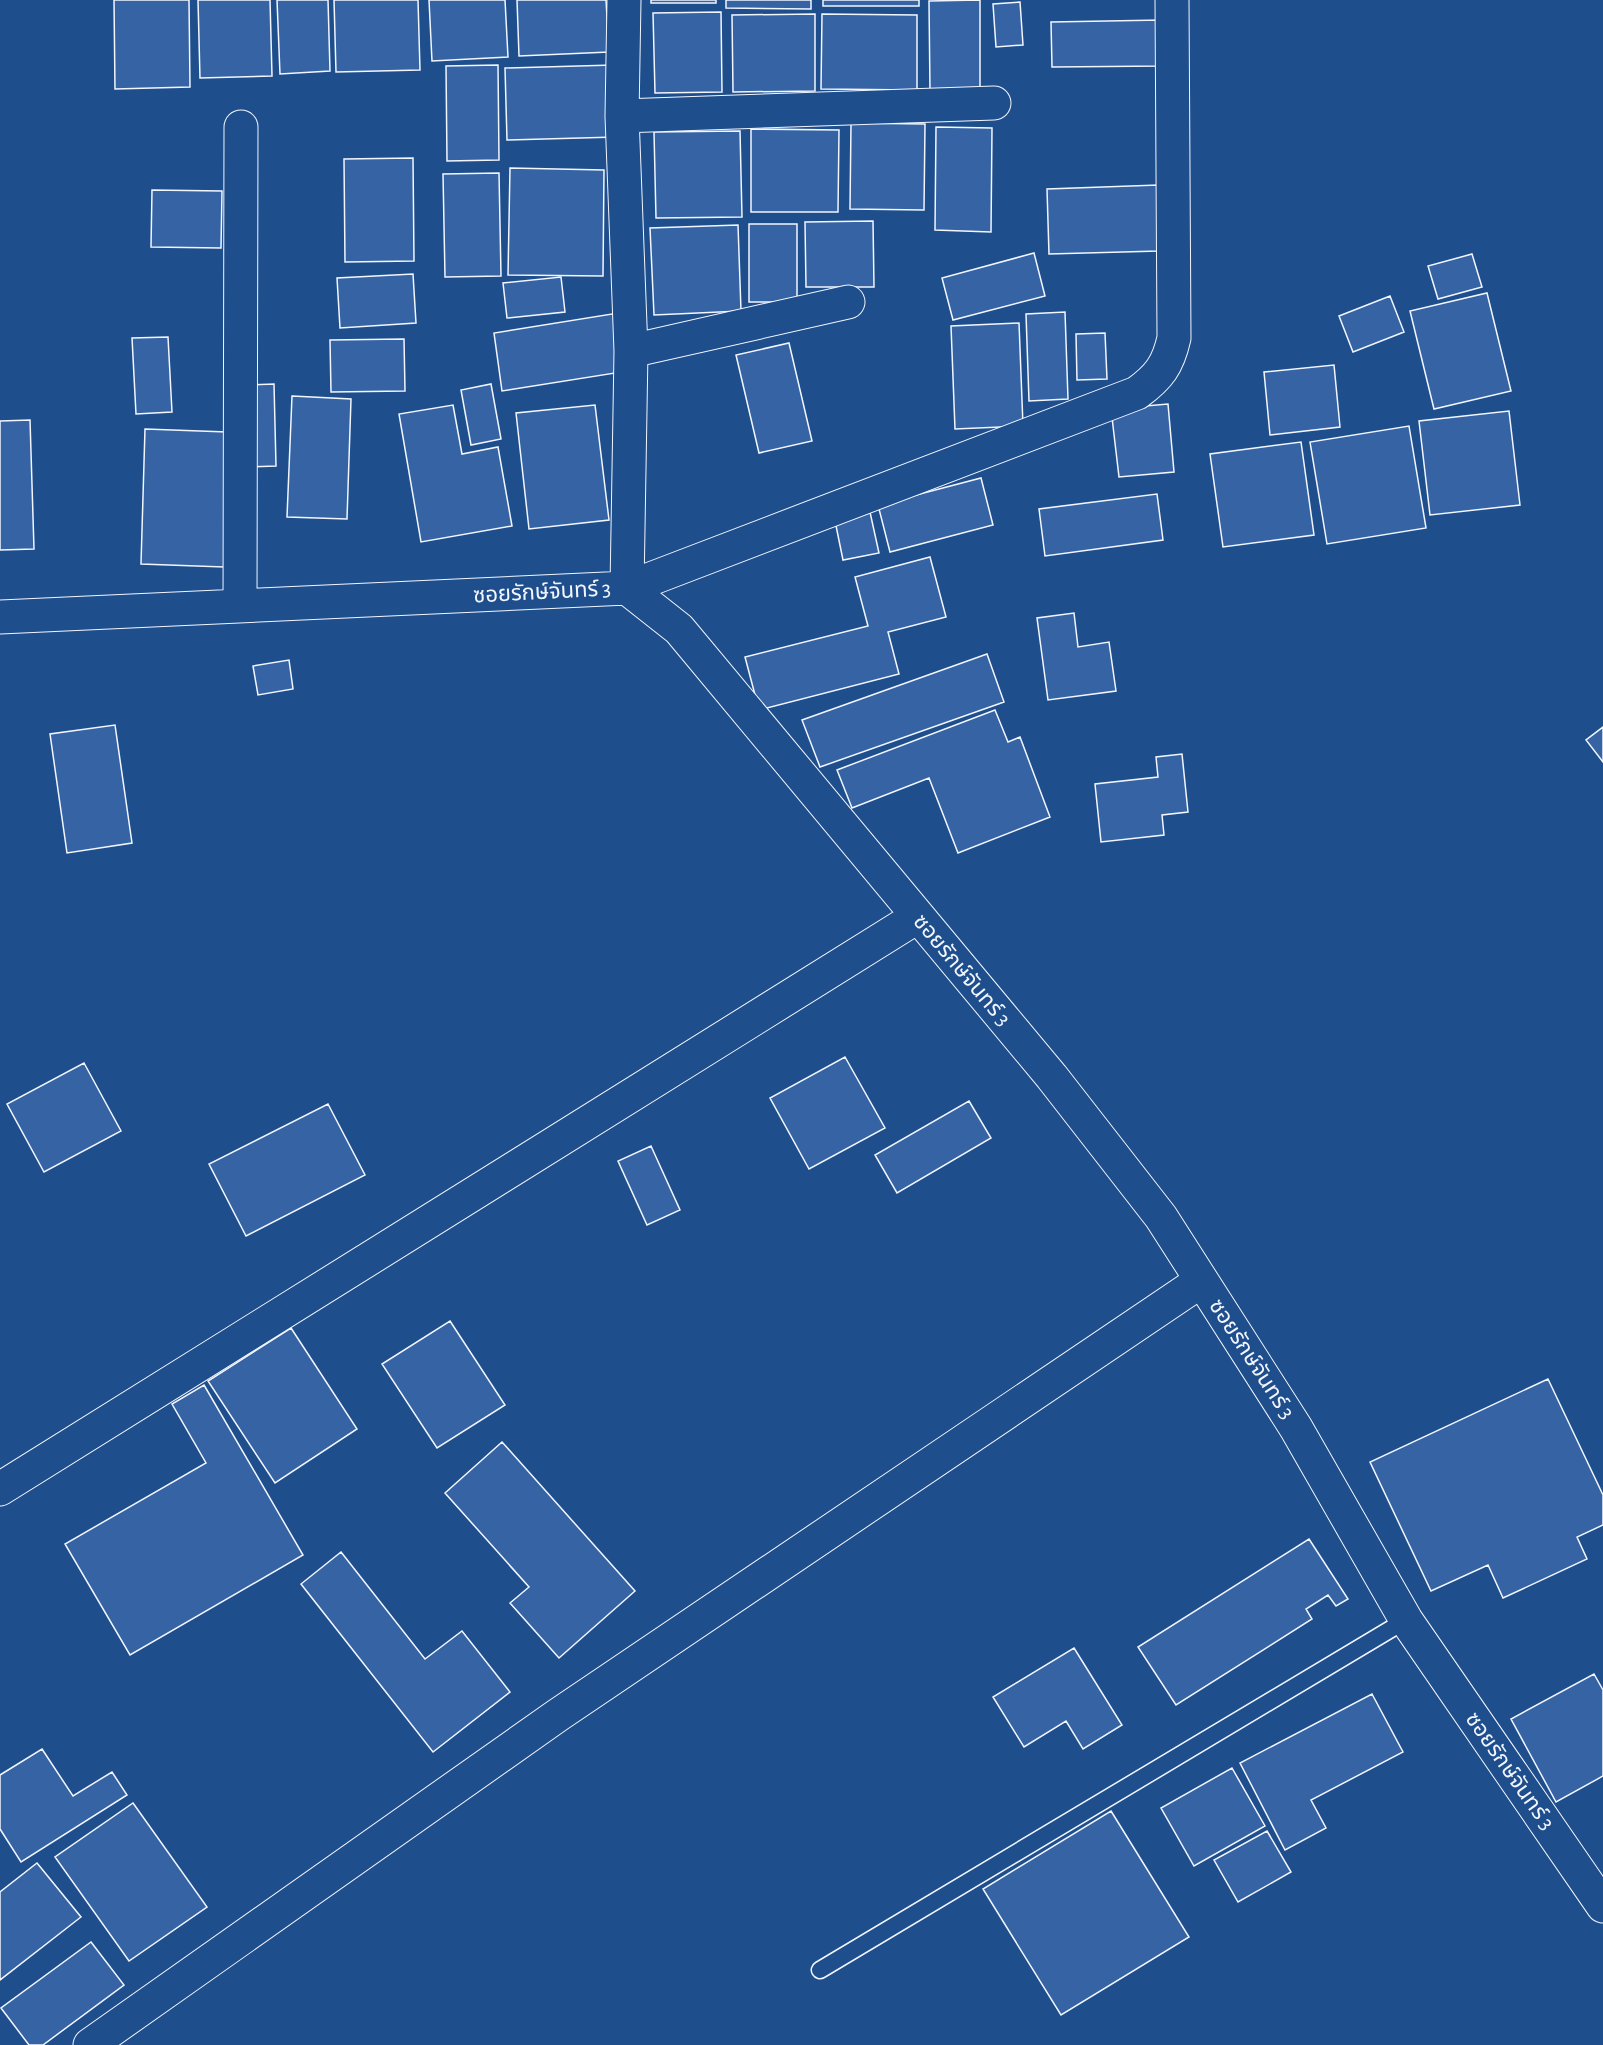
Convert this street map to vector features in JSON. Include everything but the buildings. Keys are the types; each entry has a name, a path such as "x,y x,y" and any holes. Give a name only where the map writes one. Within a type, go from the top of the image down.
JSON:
{"street":[{"path":"624,0 622,116 631,351 627,588 1137,393 1159,377 1169,360 1174,338 1172,0"},
{"path":"622,116 994,103"},
{"path":"240,606 241,127"},
{"path":"631,351 848,302"},
{"name":"ซอยรักษ์จันทร์ 3","path":"0,617 627,588 679,629 1067,1095 1161,1217 1296,1428 1406,1620 1603,1906"},
{"path":"0,1489 917,917"},
{"path":"90,2045 568,1708 1201,1281"}],"lane":[{"path":"820,1970 1406,1620"}]}
